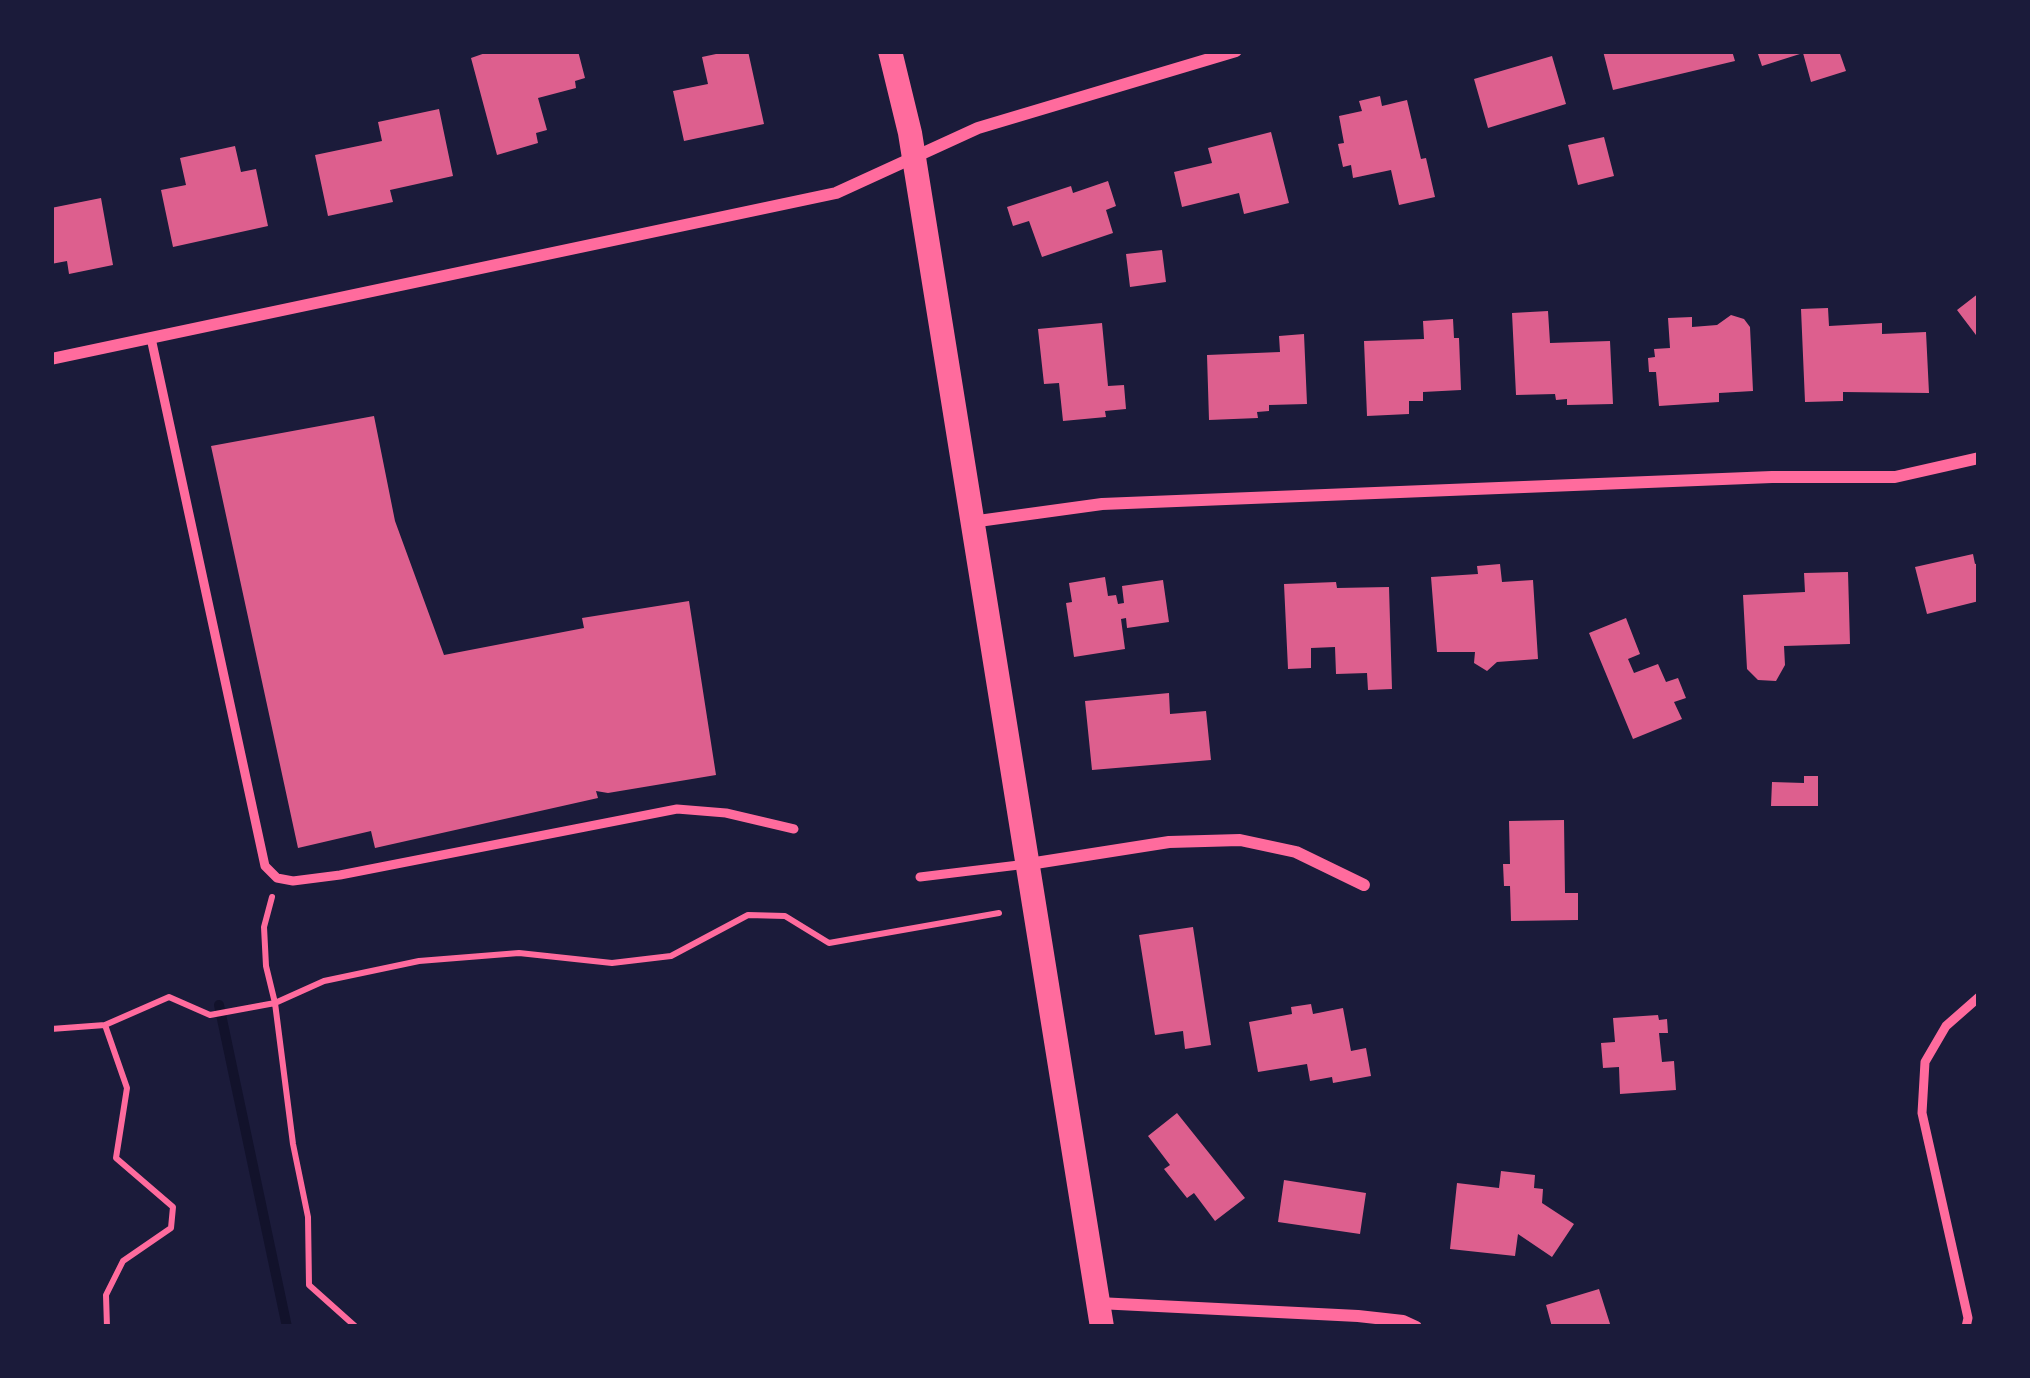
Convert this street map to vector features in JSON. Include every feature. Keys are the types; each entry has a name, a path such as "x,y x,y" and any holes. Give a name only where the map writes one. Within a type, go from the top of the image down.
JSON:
{"main road":[{"path":"890,51 913,158 1100,1315"}],"street":[{"path":"51,359 849,190 978,128 1236,51"},
{"path":"971,522 1102,504 1772,477 1895,477 1979,458"},
{"path":"1028,864 1146,844 1240,840 1296,852 1364,885"},
{"path":"1100,1315 1358,1316 1416,1327"}],"lane":[{"path":"151,338 265,866 277,878 292,881 340,875 677,808 794,829"},
{"path":"920,877 1028,864"},
{"path":"1967,1323 1922,1113 1924,1062 1946,1026 1979,997"},
{"path":"1967,1323 1979,1310"}],"path":[{"path":"277,878 264,927 266,966 308,1217 310,1286 356,1327"},
{"path":"51,1029 105,1024 169,998 209,1015 275,1003 324,981 419,961 519,953 612,963 671,956 748,915 784,916 829,943 999,913"},
{"path":"105,1024 127,1088 116,1158 173,1207 171,1228 123,1261 106,1295 107,1327"}],"building":[{"path":"491,51 578,51 585,78 575,81 576,88 538,98 547,130 536,133 538,143 497,155 471,58"},
{"path":"748,51 764,124 684,141 673,91 708,84 702,57"},
{"path":"1603,51 1732,51 1735,61 1613,90"},
{"path":"1757,51 1839,51 1846,71 1811,82 1803,53 1762,66"},
{"path":"1552,56 1566,104 1488,128 1474,79"},
{"path":"1380,96 1382,106 1407,100 1435,197 1399,205 1391,170 1353,178 1351,165 1343,167 1339,116 1362,111 1359,101"},
{"path":"439,109 453,176 390,190 393,202 328,216 315,155 382,141 378,122"},
{"path":"1271,132 1289,203 1244,214 1239,193 1182,207 1174,172 1212,163 1208,148"},
{"path":"1604,137 1614,176 1578,185 1568,145"},
{"path":"235,146 241,172 256,169 268,226 173,247 161,190 186,185 180,158"},
{"path":"1108,181 1116,206 1106,210 1113,233 1042,257 1029,221 1013,226 1007,207 1071,186 1073,193"},
{"path":"101,198 113,265 69,274 67,261 51,264 51,208"},
{"path":"1162,250 1166,282 1130,287 1126,254"},
{"path":"1979,293 1979,339 1957,310"},
{"path":"1828,308 1829,326 1882,323 1882,334 1926,332 1929,393 1843,392 1843,401 1805,402 1801,309"},
{"path":"1548,311 1550,343 1610,341 1613,404 1567,405 1567,399 1556,400 1555,394 1516,395 1512,313"},
{"path":"1731,315 1750,327 1753,391 1719,393 1719,402 1659,406 1656,372 1649,372 1648,358 1655,357 1654,349 1670,348 1668,318 1692,317 1692,327 1717,325"},
{"path":"1453,319 1454,338 1459,338 1461,390 1423,392 1423,401 1409,401 1409,414 1367,416 1364,341 1424,339 1423,321"},
{"path":"1102,323 1108,386 1124,385 1126,409 1105,411 1106,417 1063,421 1059,383 1044,384 1038,329"},
{"path":"1304,334 1307,404 1269,405 1269,411 1257,412 1258,418 1209,420 1207,355 1280,352 1279,336"},
{"path":"374,416 395,521 444,655 584,628 582,618 689,601 716,775 596,791 598,798 375,848 371,831 298,848 211,446"},
{"path":"1973,554 1975,564 1979,563 1979,601 1927,614 1915,567"},
{"path":"1500,564 1502,582 1533,580 1538,659 1497,662 1487,671 1474,663 1475,652 1437,652 1431,577 1478,574 1477,566"},
{"path":"1848,572 1850,644 1784,646 1785,665 1776,681 1758,680 1747,669 1743,595 1805,592 1804,573"},
{"path":"1105,577 1108,596 1116,595 1118,604 1124,603 1122,586 1163,580 1169,622 1127,628 1126,618 1121,619 1125,649 1074,657 1066,603 1072,602 1069,583"},
{"path":"1336,582 1337,588 1389,587 1392,689 1368,690 1367,673 1336,674 1335,647 1311,648 1311,668 1288,669 1284,584"},
{"path":"1626,618 1640,654 1628,659 1634,673 1658,664 1666,682 1678,678 1686,698 1674,702 1682,719 1633,739 1589,633"},
{"path":"1169,693 1170,714 1206,711 1211,760 1092,770 1085,701"},
{"path":"1804,776 1818,776 1818,806 1771,806 1772,782 1804,783"},
{"path":"1564,820 1565,893 1578,893 1578,920 1511,921 1510,886 1504,886 1503,864 1510,864 1509,821"},
{"path":"1193,927 1211,1045 1185,1049 1183,1031 1155,1035 1139,935"},
{"path":"1311,1004 1313,1014 1343,1008 1351,1051 1366,1048 1371,1076 1333,1083 1332,1077 1310,1081 1307,1064 1258,1072 1249,1022 1292,1014 1291,1007"},
{"path":"1658,1015 1659,1020 1667,1019 1668,1033 1659,1033 1662,1062 1674,1061 1676,1090 1620,1094 1619,1067 1603,1068 1601,1043 1615,1042 1613,1018"},
{"path":"1177,1113 1245,1198 1215,1221 1194,1193 1187,1198 1164,1169 1170,1165 1148,1136"},
{"path":"1501,1171 1535,1175 1534,1188 1543,1189 1542,1203 1574,1224 1552,1257 1518,1234 1515,1256 1450,1249 1457,1183 1499,1188"},
{"path":"1284,1180 1366,1193 1360,1234 1278,1222"},
{"path":"1599,1289 1611,1327 1552,1327 1546,1305"}],"waterway":[{"path":"219,1005 287,1327"}]}
